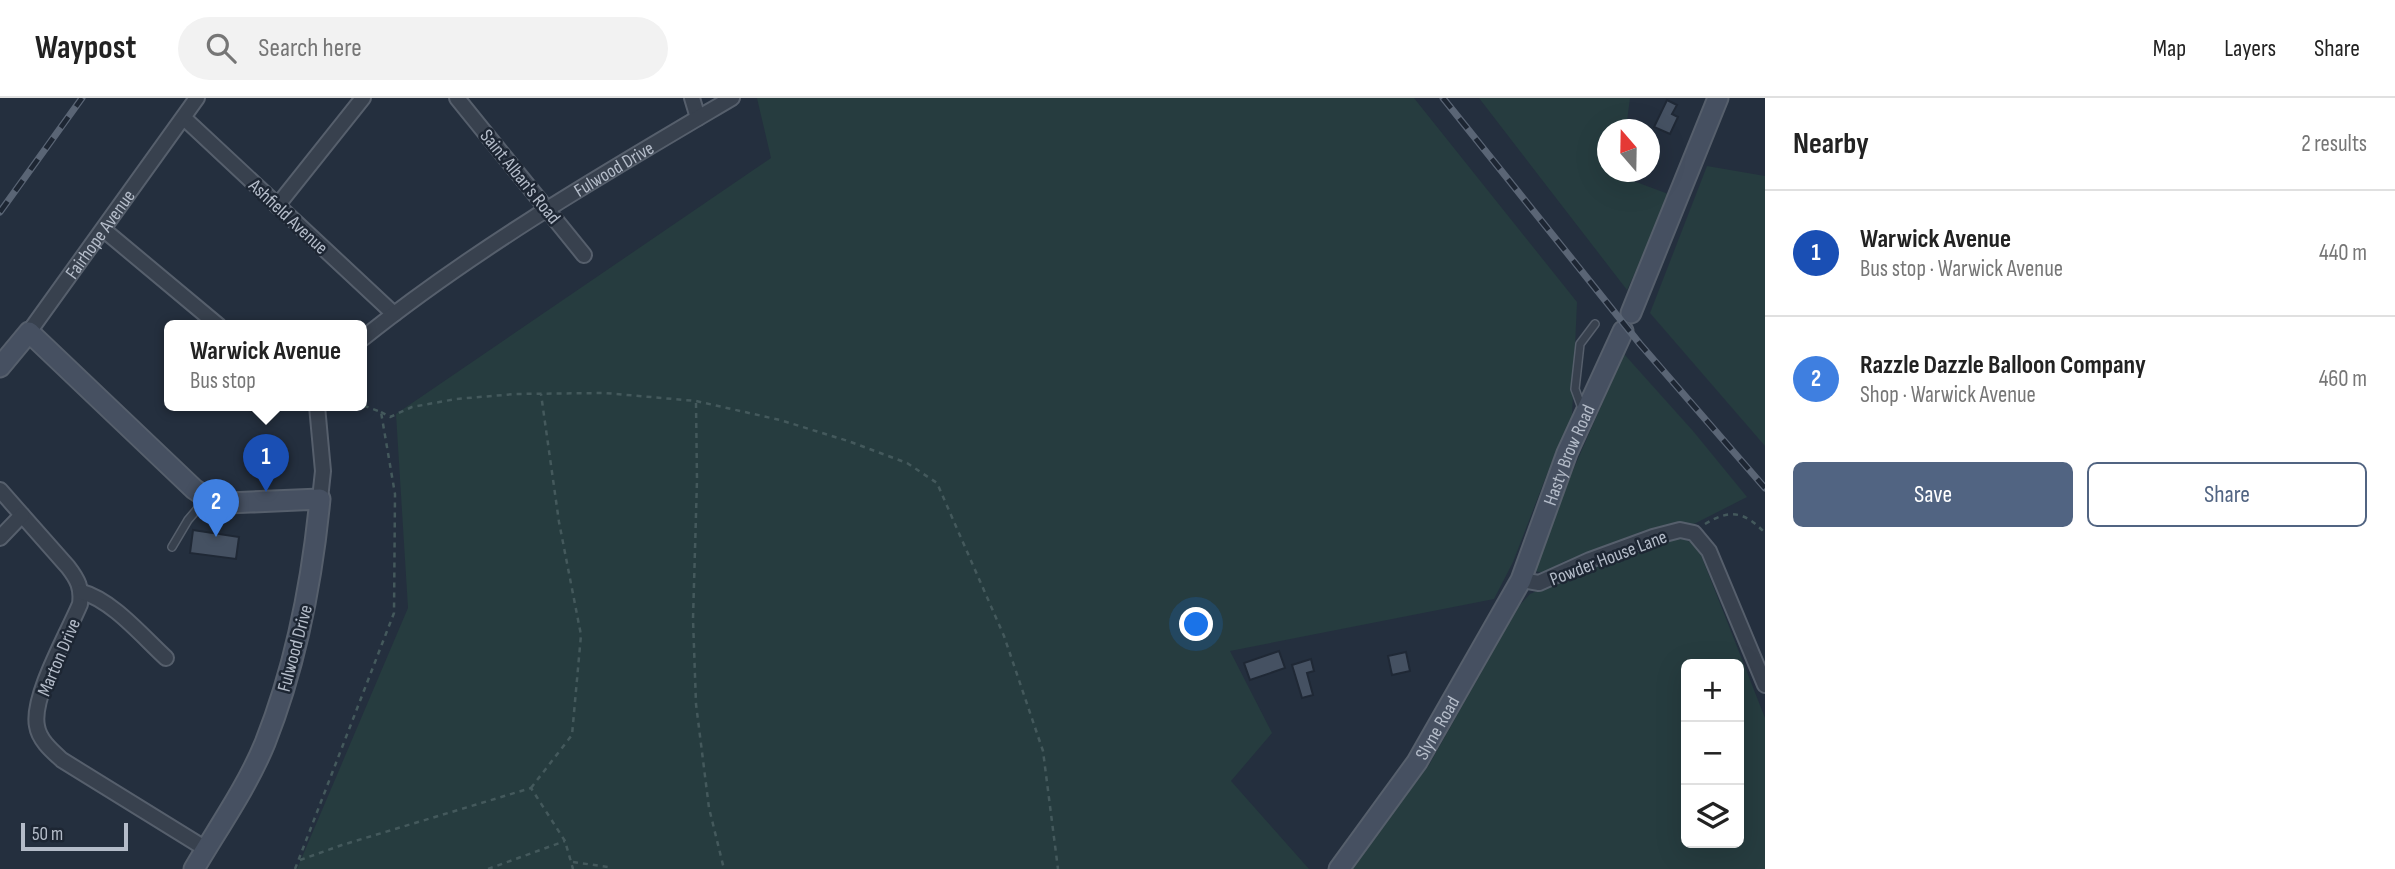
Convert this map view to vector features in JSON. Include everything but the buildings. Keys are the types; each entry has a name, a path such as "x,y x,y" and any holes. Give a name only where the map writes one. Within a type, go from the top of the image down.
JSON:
{"street":[{"name":"Fairhope Avenue","path":"0,367 104,230 197,98"},
{"path":"277,206 363,98"},
{"name":"Saint Alban's Road","path":"457,98 584,255"},
{"path":"692,98 698,118"},
{"name":"Fulwood Drive","path":"367,336 394,314 547,208 732,98"},
{"name":"Hasty Brow Road","path":"1521,580 1567,453 1627,322 1718,98"},
{"name":"Ashfield Avenue","path":"184,118 394,314"},
{"path":"104,230 212,320"},
{"path":"29,332 194,489 207,498 229,503 320,499"},
{"name":"Fulwood Drive","path":"194,869 243,787 264,744 304,615 316,541 323,471 317,411"},
{"name":"Marton Drive","path":"0,490 73,573 82,592 80,604 37,708 37,727 45,743 62,760 206,849"},
{"path":"0,538 22,514"},
{"name":"Powder House Lane","path":"1521,580 1539,583 1590,560 1653,537 1680,530 1694,533 1709,551 1765,685"},
{"name":"Slyne Road","path":"1339,869 1417,762 1521,580"},
{"path":"82,592 93,595 106,604 166,659"}],"lane":[{"path":"1584,415 1575,389 1580,344 1595,324"},
{"path":"172,547 188,520 207,498"}],"path":[{"path":"300,860 531,788 572,735 581,635 559,522 541,394"},
{"path":"367,407 390,417 412,407 456,399 541,394 605,394 696,401 848,441 906,463 937,483 1004,636 1043,751 1058,869"},
{"path":"696,401 698,480 693,619 696,704 709,808 724,869"},
{"path":"295,869 394,613 395,494 381,412"},
{"path":"1694,533 1721,514 1738,514 1755,523 1765,533"},
{"path":"531,788 565,842 573,869"},
{"path":"488,869 565,842"},
{"path":"571,862 610,869"}],"green space":[{"path":"757,98 1414,98 1577,302 1572,416 1513,562 1494,599 1230,651 1272,733 1231,781 1309,869 297,869 408,608 396,414 771,158"},
{"path":"1479,98 1630,98 1627,119 1597,119 1597,182 1636,182 1671,195 1627,290"},
{"path":"1707,166 1765,176 1765,446 1650,313"},
{"path":"1624,354 1747,497 1694,524 1677,522 1643,531 1563,562 1544,573 1535,571 1570,477"},
{"path":"1676,539 1691,542 1696,547 1742,659 1681,659 1681,848 1744,848 1744,665 1765,718 1765,869 1351,869 1429,765 1518,607 1530,594 1620,555"}],"railway":[{"path":"0,212 82,98"},
{"path":"1443,98 1640,344 1765,488"}],"place":[{"name":"Warwick Avenue","path":"266,492"},
{"name":"Razzle Dazzle Balloon Company","path":"216,537"}]}
